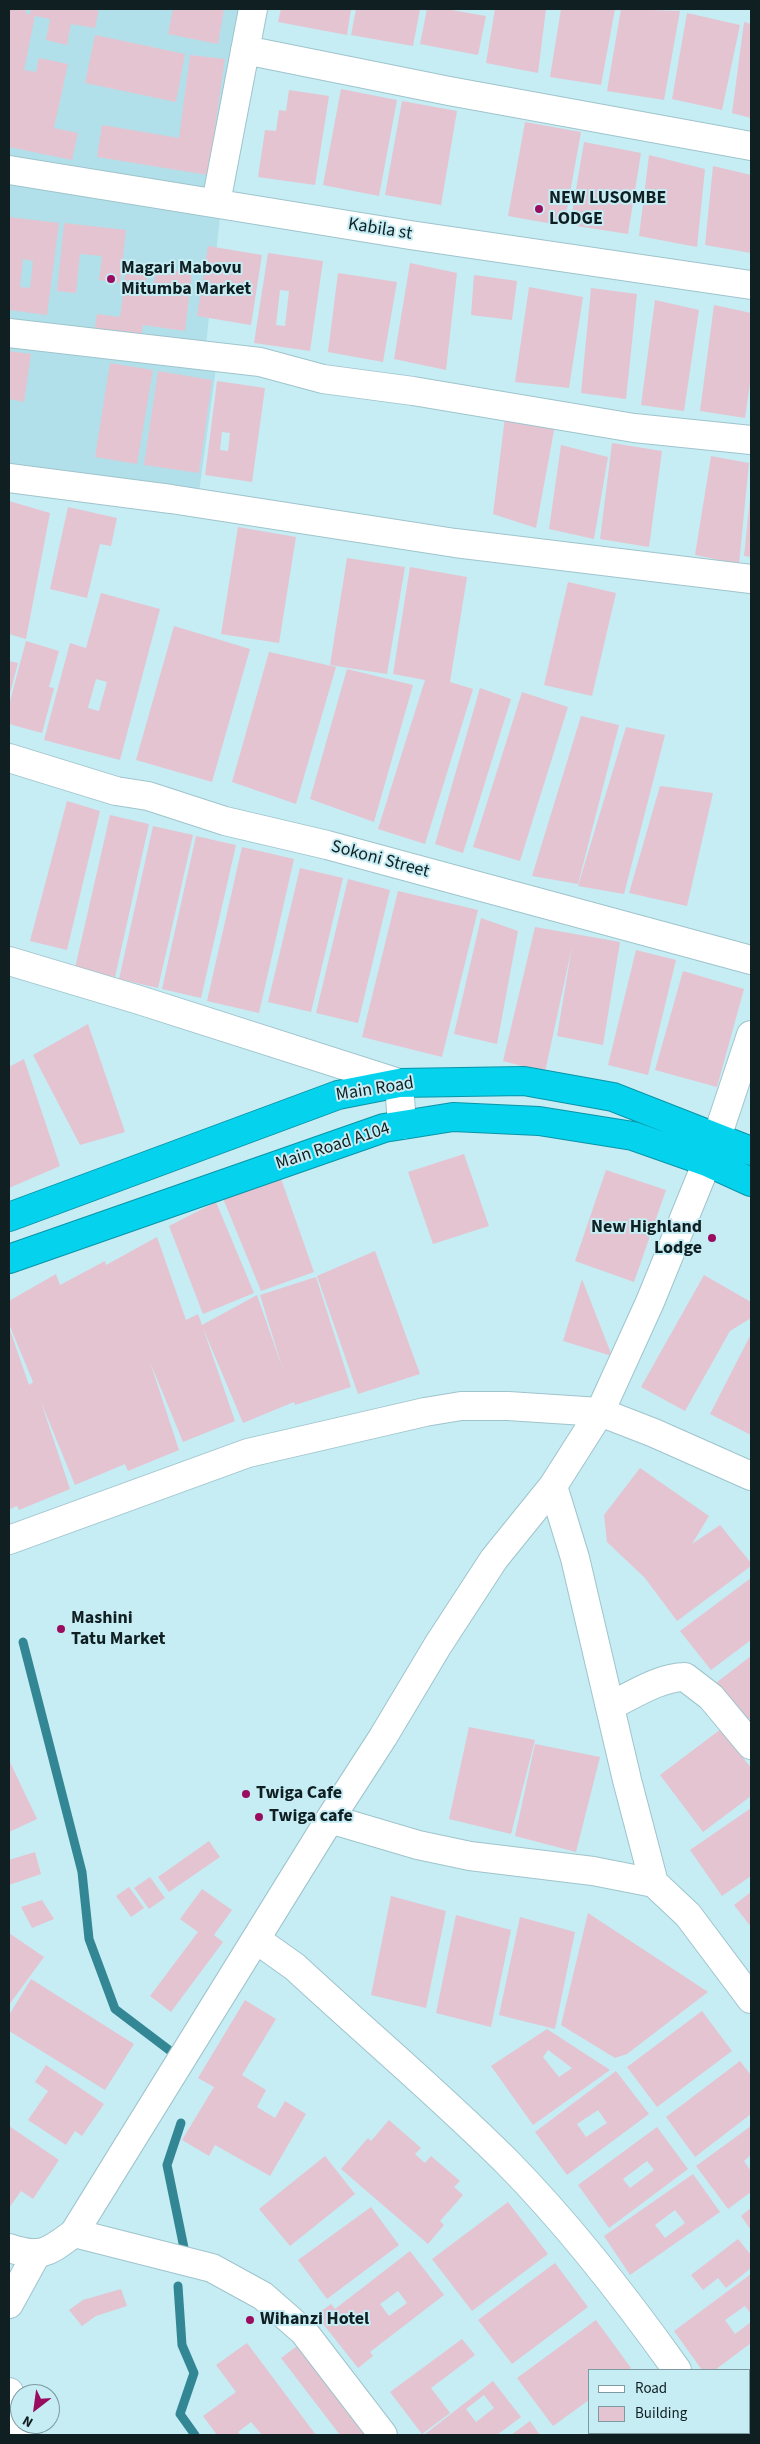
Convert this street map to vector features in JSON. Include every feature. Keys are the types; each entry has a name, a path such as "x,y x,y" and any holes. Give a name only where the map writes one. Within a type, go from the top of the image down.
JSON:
{"highway":[{"name":"Main Road","path":"9,1217 338,1095 399,1083 524,1080 613,1097 712,1150 751,1151"},
{"name":"Main Road A104","path":"9,1259 384,1128 454,1117 539,1121 712,1150 751,1182"}],"street":[{"path":"216,203 253,9"},
{"path":"245,50 449,91 751,146"},
{"name":"Kabila st","path":"9,170 410,235 751,285"},
{"path":"9,333 260,362 323,379 413,391 634,428 751,440"},
{"path":"9,478 171,499 455,543 751,579"},
{"name":"Sokoni Street","path":"9,758 116,791 148,796 225,821 337,848 751,960"},
{"path":"9,961 154,1004 399,1083 402,1125"},
{"path":"9,2248 37,2253 48,2252 74,2233 257,1940 330,1819 494,1559 553,1486 600,1412 650,1302 712,1150 751,1035"},
{"path":"9,1540 248,1453 425,1412 461,1406 508,1406 600,1412 654,1433 751,1476"},
{"path":"553,1486 575,1558 654,1883 688,1915 751,1998"},
{"path":"610,1706 661,1682 685,1676 711,1697 751,1745"},
{"path":"330,1819 418,1845 470,1856 593,1872 654,1883"},
{"path":"257,1940 294,1967 507,2162 582,2243 676,2369"},
{"path":"74,2233 212,2268 263,2296 304,2332 384,2435"},
{"path":"9,2304 37,2253"},
{"path":"9,2392 21,2435"}],"shaded area":[{"name":"Magari Mabovu Mitumba Market","path":"9,9 243,9 206,344 219,346 199,492 9,466"}],"building":[{"path":"9,9 27,9 26,14 30,14 31,9 99,9 95,28 71,24 67,45 46,40 50,19 35,16 24,70 36,72 39,58 68,64 54,128 78,133 72,160 9,147"},
{"path":"173,9 224,9 218,44 168,34"},
{"path":"281,9 351,9 347,35 278,22"},
{"path":"356,9 420,9 413,46 351,35"},
{"path":"427,9 446,9 486,16 478,55 420,44"},
{"path":"495,9 546,9 538,73 486,63"},
{"path":"561,9 615,9 601,85 550,77"},
{"path":"621,9 680,11 664,100 607,91"},
{"path":"687,13 740,25 722,110 672,99"},
{"path":"744,22 751,24 751,118 732,113"},
{"path":"95,35 185,54 176,102 85,83"},
{"path":"190,55 225,59 208,175 97,157 102,125 179,138"},
{"path":"341,89 397,100 379,196 323,185"},
{"path":"289,90 329,96 315,185 258,177 265,130 276,131 279,110 286,111"},
{"path":"402,101 457,111 441,205 385,195"},
{"path":"525,122 581,132 564,226 508,216"},
{"path":"584,142 641,153 628,234 570,225"},
{"path":"649,155 705,169 697,247 639,236"},
{"path":"713,166 751,175 751,253 705,245"},
{"path":"9,217 59,223 47,315 9,310","holes":["23,259 33,261 30,288 20,287"]},
{"path":"64,223 126,230 120,283 99,280 102,256 80,254 76,293 57,291"},
{"path":"208,246 262,255 251,325 197,316"},
{"path":"268,253 323,261 310,351 254,343","holes":["280,290 289,291 285,326 276,325"]},
{"path":"127,262 149,264 145,289 153,290 156,268 192,273 185,331 143,325 141,340 94,334 97,314 120,317"},
{"path":"410,263 457,273 446,370 394,359"},
{"path":"338,273 397,282 383,362 328,352"},
{"path":"474,275 517,281 512,320 471,315"},
{"path":"529,287 583,297 569,388 515,382"},
{"path":"591,288 637,294 626,399 581,393"},
{"path":"655,300 699,310 684,411 641,405"},
{"path":"714,305 751,313 751,376 745,418 700,411"},
{"path":"9,351 31,354 24,402 9,399"},
{"path":"110,363 153,370 137,464 95,457"},
{"path":"158,371 212,380 199,473 144,465"},
{"path":"217,381 265,388 252,482 205,475","holes":["222,432 230,433 228,451 220,450"]},
{"path":"505,417 555,425 536,528 493,514"},
{"path":"612,443 662,451 649,547 600,539"},
{"path":"561,445 608,457 594,539 549,529"},
{"path":"711,456 749,463 739,564 695,555"},
{"path":"751,498 751,557 744,556"},
{"path":"9,501 50,513 26,639 9,634"},
{"path":"68,507 117,518 111,546 100,544 87,598 50,589"},
{"path":"238,527 296,537 279,643 221,634"},
{"path":"347,558 405,567 387,674 330,665"},
{"path":"410,567 467,577 450,682 473,689 425,844 378,829 425,680 393,674"},
{"path":"568,582 616,593 592,696 544,685"},
{"path":"101,593 160,609 120,760 44,740 70,643 86,648","holes":["96,679 107,682 99,711 88,708"]},
{"path":"174,626 250,649 212,782 136,760"},
{"path":"26,641 59,651 49,687 54,688 42,733 9,724 9,705"},
{"path":"269,652 336,667 296,804 232,782"},
{"path":"9,661 18,663 9,697"},
{"path":"347,669 413,685 374,822 310,799"},
{"path":"480,688 511,699 463,853 435,844"},
{"path":"522,692 568,707 520,861 473,847"},
{"path":"581,716 619,725 578,884 532,876"},
{"path":"626,727 665,735 624,894 578,886"},
{"path":"660,786 713,793 687,906 629,893"},
{"path":"67,801 100,811 67,950 30,941"},
{"path":"110,815 149,824 115,977 75,968"},
{"path":"153,826 193,835 158,988 119,979"},
{"path":"196,836 236,845 201,998 162,989"},
{"path":"242,847 294,859 259,1013 207,1001"},
{"path":"300,868 343,878 311,1012 268,1002"},
{"path":"348,879 390,890 358,1023 316,1013"},
{"path":"398,891 478,910 442,1057 362,1037"},
{"path":"481,918 518,931 497,1044 454,1034"},
{"path":"535,927 620,942 603,1045 557,1036 572,947 545,1072 503,1061"},
{"path":"636,950 676,960 648,1075 608,1065"},
{"path":"683,971 744,989 717,1087 655,1070"},
{"path":"88,1024 125,1132 80,1145 33,1055"},
{"path":"24,1059 60,1166 9,1188 9,1067"},
{"path":"464,1154 489,1226 433,1244 408,1172"},
{"path":"606,1170 666,1190 634,1282 575,1261"},
{"path":"279,1173 314,1272 261,1291 222,1196"},
{"path":"216,1202 254,1293 203,1314 169,1226"},
{"path":"157,1237 186,1320 198,1314 202,1325 257,1295 283,1370 260,1295 316,1277 351,1387 295,1405 294,1402 243,1423 203,1328 235,1421 183,1442 150,1362 179,1450 128,1471 125,1464 75,1485 41,1402 70,1489 19,1510 17,1506 10,1509 9,1327 29,1385 33,1382 9,1324 9,1301 56,1274 60,1285 105,1261 106,1265"},
{"path":"375,1251 420,1374 358,1394 317,1276"},
{"path":"704,1275 751,1302 751,1318 730,1331 685,1411 641,1387"},
{"path":"582,1279 612,1356 563,1341"},
{"path":"751,1334 751,1435 710,1414"},
{"path":"640,1468 709,1516 692,1544 720,1525 751,1563 751,1566 677,1621 645,1578 607,1542 604,1515"},
{"path":"751,1578 751,1640 711,1670 680,1631"},
{"path":"751,1656 751,1718 746,1721 717,1682"},
{"path":"469,1727 535,1740 511,1834 449,1819"},
{"path":"721,1729 751,1768 751,1796 703,1832 660,1775"},
{"path":"535,1744 600,1757 576,1852 515,1836"},
{"path":"9,1760 37,1819 9,1832"},
{"path":"751,1808 751,1876 722,1896 690,1850"},
{"path":"209,1841 220,1857 169,1892 158,1877"},
{"path":"35,1852 41,1874 9,1885 9,1860"},
{"path":"150,1877 165,1898 149,1909 134,1888"},
{"path":"129,1887 144,1908 131,1917 116,1896"},
{"path":"202,1889 232,1910 214,1935 223,1942 171,2012 150,1996 198,1932 180,1919"},
{"path":"751,1892 751,1927 734,1905"},
{"path":"391,1896 446,1911 426,2008 371,1995"},
{"path":"42,1900 54,1919 32,1928 21,1907"},
{"path":"588,1913 708,1992 627,2054 615,2058 561,2025"},
{"path":"456,1915 511,1930 491,2027 436,2013"},
{"path":"520,1917 575,1932 555,2029 499,2015"},
{"path":"9,1933 44,1957 9,2005"},
{"path":"31,1979 134,2044 105,2090 9,2031 9,2015"},
{"path":"245,2000 276,2019 242,2075 266,2090 257,2107 275,2118 285,2101 306,2114 270,2176 215,2145 209,2156 182,2140 214,2087 198,2078"},
{"path":"702,2011 732,2051 657,2107 627,2067"},
{"path":"547,2029 610,2070 533,2125 491,2066","holes":["548,2050 572,2068 559,2077 543,2057"]},
{"path":"740,2061 751,2075 751,2114 695,2157 666,2117"},
{"path":"46,2065 104,2104 82,2136 75,2131 66,2145 28,2120 48,2091 35,2082"},
{"path":"616,2071 649,2114 567,2175 535,2132","holes":["598,2110 607,2123 586,2137 577,2124"]},
{"path":"389,2120 421,2148 415,2154 425,2163 431,2156 460,2181 454,2187 463,2195 440,2221 444,2225 428,2244 341,2169 368,2138 371,2141"},
{"path":"9,2126 59,2160 33,2199 21,2191 9,2208"},
{"path":"751,2126 751,2155 744,2161 751,2171 751,2192 728,2209 696,2166"},
{"path":"657,2127 688,2169 609,2228 578,2185","holes":["647,2161 654,2170 630,2188 623,2179"]},
{"path":"325,2156 355,2194 290,2246 259,2209"},
{"path":"693,2174 720,2212 630,2275 604,2236","holes":["675,2210 685,2223 665,2238 655,2225"]},
{"path":"508,2202 548,2254 472,2311 432,2259"},
{"path":"371,2207 399,2245 327,2299 298,2260"},
{"path":"751,2208 751,2230 741,2216"},
{"path":"738,2239 751,2255 751,2268 726,2288 718,2278 703,2290 691,2275"},
{"path":"410,2251 444,2295 370,2352 373,2356 358,2368 316,2315 331,2304 335,2309","holes":["398,2291 407,2303 389,2316 380,2304"]},
{"path":"555,2263 588,2307 512,2364 478,2320"},
{"path":"751,2274 751,2314 745,2306 725,2320 735,2334 751,2322 751,2343 716,2369 701,2369 674,2331"},
{"path":"121,2289 127,2306 96,2316 82,2326 69,2310 83,2300"},
{"path":"596,2320 631,2368 588,2369 588,2401 553,2426 517,2378"},
{"path":"462,2339 475,2355 431,2388 450,2413 422,2434 390,2392"},
{"path":"247,2343 316,2435 262,2435 251,2422 238,2432 241,2435 217,2435 203,2416 236,2392 216,2365"},
{"path":"297,2346 366,2435 340,2435 281,2358"},
{"path":"493,2381 521,2417 497,2435 424,2435","holes":["484,2395 494,2408 476,2422 466,2409"]},
{"path":"530,2421 540,2435 511,2435"}],"waterway":[{"path":"23,1642 82,1872 89,1939 115,2009 177,2056"},
{"path":"181,2123 167,2165 184,2248"},
{"path":"178,2286 182,2345 194,2373 180,2414 195,2435"}],"place":[{"name":"NEW LUSOMBE LODGE","path":"539,209"},
{"name":"Magari Mabovu Mitumba Market","path":"111,279"},
{"name":"New Highland Lodge","path":"712,1238"},
{"name":"Mashini Tatu Market","path":"61,1629"},
{"name":"Twiga Cafe","path":"246,1794"},
{"name":"Twiga cafe","path":"259,1817"},
{"name":"Wihanzi Hotel","path":"250,2320"}]}
